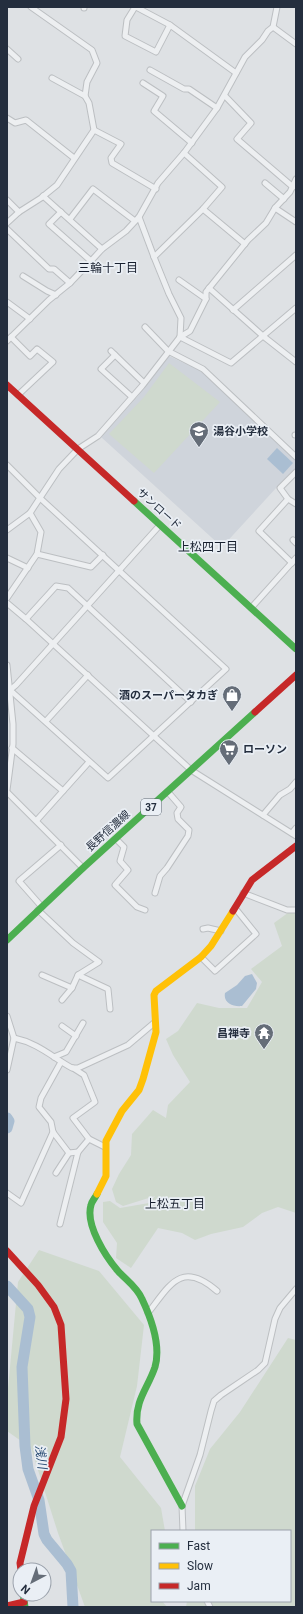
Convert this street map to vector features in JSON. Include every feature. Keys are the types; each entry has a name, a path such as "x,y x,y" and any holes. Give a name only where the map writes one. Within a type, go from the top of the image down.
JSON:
{"street":[{"path":"31,7 92,50 97,63 88,82 85,96"},
{"path":"170,25 156,52 124,36 126,20 135,7 170,25 236,73"},
{"path":"18,395 53,362 37,349 30,356 9,339 49,300 70,283 102,249 126,231 139,217 158,183 192,143 225,96 245,57 273,27 278,7"},
{"path":"273,27 296,44"},
{"path":"7,50 18,59"},
{"path":"150,70 184,89 190,89 217,108"},
{"path":"7,223 19,212 57,185 94,130 89,103 85,96 52,78"},
{"path":"143,83 163,96 154,111 192,143"},
{"path":"225,96 251,123 237,139 293,187"},
{"path":"7,118 15,123 26,120 74,158"},
{"path":"94,130 121,144 111,158 112,163 156,189"},
{"path":"154,257 203,209 222,187 184,153"},
{"path":"7,530 30,513 59,469 78,450 98,436 144,383 180,337 190,331 206,299 206,292 245,244 266,223 293,187 296,179"},
{"path":"265,182 284,199"},
{"path":"70,219 93,190 135,221"},
{"path":"43,196 102,249"},
{"path":"7,200 19,212"},
{"path":"276,208 296,222"},
{"path":"203,209 245,244"},
{"path":"61,212 50,224 91,261"},
{"path":"139,217 169,294 181,318 180,337"},
{"path":"7,229 50,269 54,269 70,283"},
{"path":"233,310 296,255"},
{"path":"24,276 56,295"},
{"path":"179,280 206,299"},
{"path":"209,288 262,336 296,361"},
{"path":"7,302 30,319"},
{"path":"180,337 230,363 296,308"},
{"path":"145,327 168,351 203,369 296,457"},
{"path":"132,397 101,369 113,353 144,383"},
{"name":"サンロード","path":"7,385 296,648"},
{"path":"8,467 226,669 108,778 10,690"},
{"path":"296,472 280,488 288,499 296,504"},
{"path":"288,499 258,531 292,563"},
{"path":"7,598 37,554 41,532 30,513"},
{"path":"10,690 160,525"},
{"path":"37,554 91,567 103,556"},
{"path":"7,558 28,568"},
{"path":"251,608 296,558"},
{"path":"26,619 56,586 68,588 191,702"},
{"path":"7,604 26,619 191,770 294,835 296,828"},
{"path":"7,665 13,724 7,791 83,868"},
{"name":"長野信濃線","path":"7,940 83,868 296,675"},
{"path":"46,721 88,676"},
{"path":"12,748 63,791"},
{"path":"36,820 89,762"},
{"path":"263,815 280,795 290,789 296,782"},
{"path":"155,893 160,876 188,836 189,830 178,819 177,813 180,807 168,792"},
{"path":"116,839 124,847 120,861 128,870 115,885 137,907 145,910"},
{"path":"61,845 19,881 40,909 73,943 99,962 78,975 72,988 62,1000"},
{"path":"182,1506 137,1424 136,1413 138,1404 155,1366 158,1349 148,1313 137,1290 118,1272 102,1249 94,1231 90,1214 91,1205 106,1176 105,1147 114,1125 122,1111 139,1090 154,1041 156,1032 154,1023 154,995 156,991 201,957 211,946 221,931 252,880 296,846"},
{"path":"243,893 287,910 296,910"},
{"path":"201,957 215,971 256,934 235,908"},
{"path":"203,929 208,928 221,931"},
{"path":"42,975 72,988"},
{"path":"78,975 108,989 110,1009"},
{"path":"7,1016 14,1038 7,1070"},
{"path":"54,1057 66,1052 84,1023"},
{"path":"72,1068 78,1068 128,1045 154,1023"},
{"path":"62,1026 76,1036"},
{"path":"14,1038 26,1040 84,1075 95,1102 73,1118 89,1139 105,1147"},
{"path":"61,1062 41,1098 39,1107 51,1122 53,1132 69,1153"},
{"path":"7,1193 21,1203 53,1132"},
{"path":"60,1224 78,1152 89,1139"},
{"path":"69,1153 78,1152"},
{"path":"56,1173 69,1153"},
{"path":"7,1251 38,1285 54,1307 61,1325 66,1399 61,1437 34,1506 21,1562"},
{"path":"148,1313 173,1282 180,1277 190,1276 197,1278 206,1282 216,1291"},
{"path":"183,1530 182,1506 200,1455 210,1411 214,1401 258,1370 265,1363 275,1319 280,1308 296,1289"},
{"path":"7,1606 25,1605"}],"shaded area":[{"name":"湯谷小学校","path":"169,356 203,372 296,459 296,469 277,487 222,547 101,437 138,396"},
{"path":"169,363 220,402 154,473 109,434 144,397"},
{"name":"昌禅寺","path":"296,907 296,1213 278,1207 262,1213 243,1227 211,1234 195,1240 182,1233 158,1228 131,1268 116,1258 117,1243 103,1222 103,1202 110,1201 120,1208 149,1203 155,1196 123,1206 116,1202 112,1189 119,1174 131,1155 132,1134 153,1110 166,1118 168,1105 190,1082 173,1055 166,1039 178,1031 197,1003 219,1008 247,1008 262,982 251,969 282,946 274,923"},
{"path":"39,1250 99,1271 144,1325 137,1386 120,1457 161,1508 165,1530 151,1530 151,1602 163,1602 167,1607 85,1607 58,1533 31,1448 7,1431 7,1399 18,1282"},
{"path":"288,1338 296,1340 296,1607 186,1607 187,1602 291,1602 291,1530 195,1530 195,1486 210,1449 240,1412"}],"water":[{"path":"277,448 293,463 283,474 267,459"},
{"path":"252,974 257,983 256,989 242,1006 229,1004 225,993 237,985 245,976"}],"waterway":[{"name":"浅川","path":"7,1118 9,1121 7,1128"},
{"name":"浅川","path":"7,1286 28,1309 30,1317 22,1367 25,1446 28,1469 39,1500 44,1534 71,1571 73,1607"}],"traffic: fast":[{"path":"134,501 296,649"},
{"path":"7,940 83,868 255,712"},
{"path":"97,1194 91,1204 90,1213 94,1231 113,1265 140,1295 152,1323 156,1341 157,1359 140,1401 137,1424 182,1506"},
{"path":"24,1602 25,1607"}],"traffic: slow":[{"path":"97,1194 106,1176 106,1141 122,1111 139,1090 143,1079 156,1032 154,995 156,991 201,957 211,946 233,911"}],"traffic: jam":[{"path":"7,385 134,501"},
{"path":"255,712 296,675"},
{"path":"233,911 252,880 296,846"},
{"path":"7,1251 38,1285 54,1307 61,1325 66,1399 61,1437 34,1506 20,1562"},
{"path":"7,1606 24,1602"}],"place":[{"name":"湯谷小学校","path":"199,448"},
{"name":"酒のスーパータカぎ","path":"232,712"},
{"name":"ローソン","path":"229,766"},
{"name":"昌禅寺","path":"264,1050"}],"district":[{"name":"三輪十丁目","path":"108,268"},
{"name":"上松四丁目","path":"208,547"},
{"name":"上松五丁目","path":"175,1204"}]}
